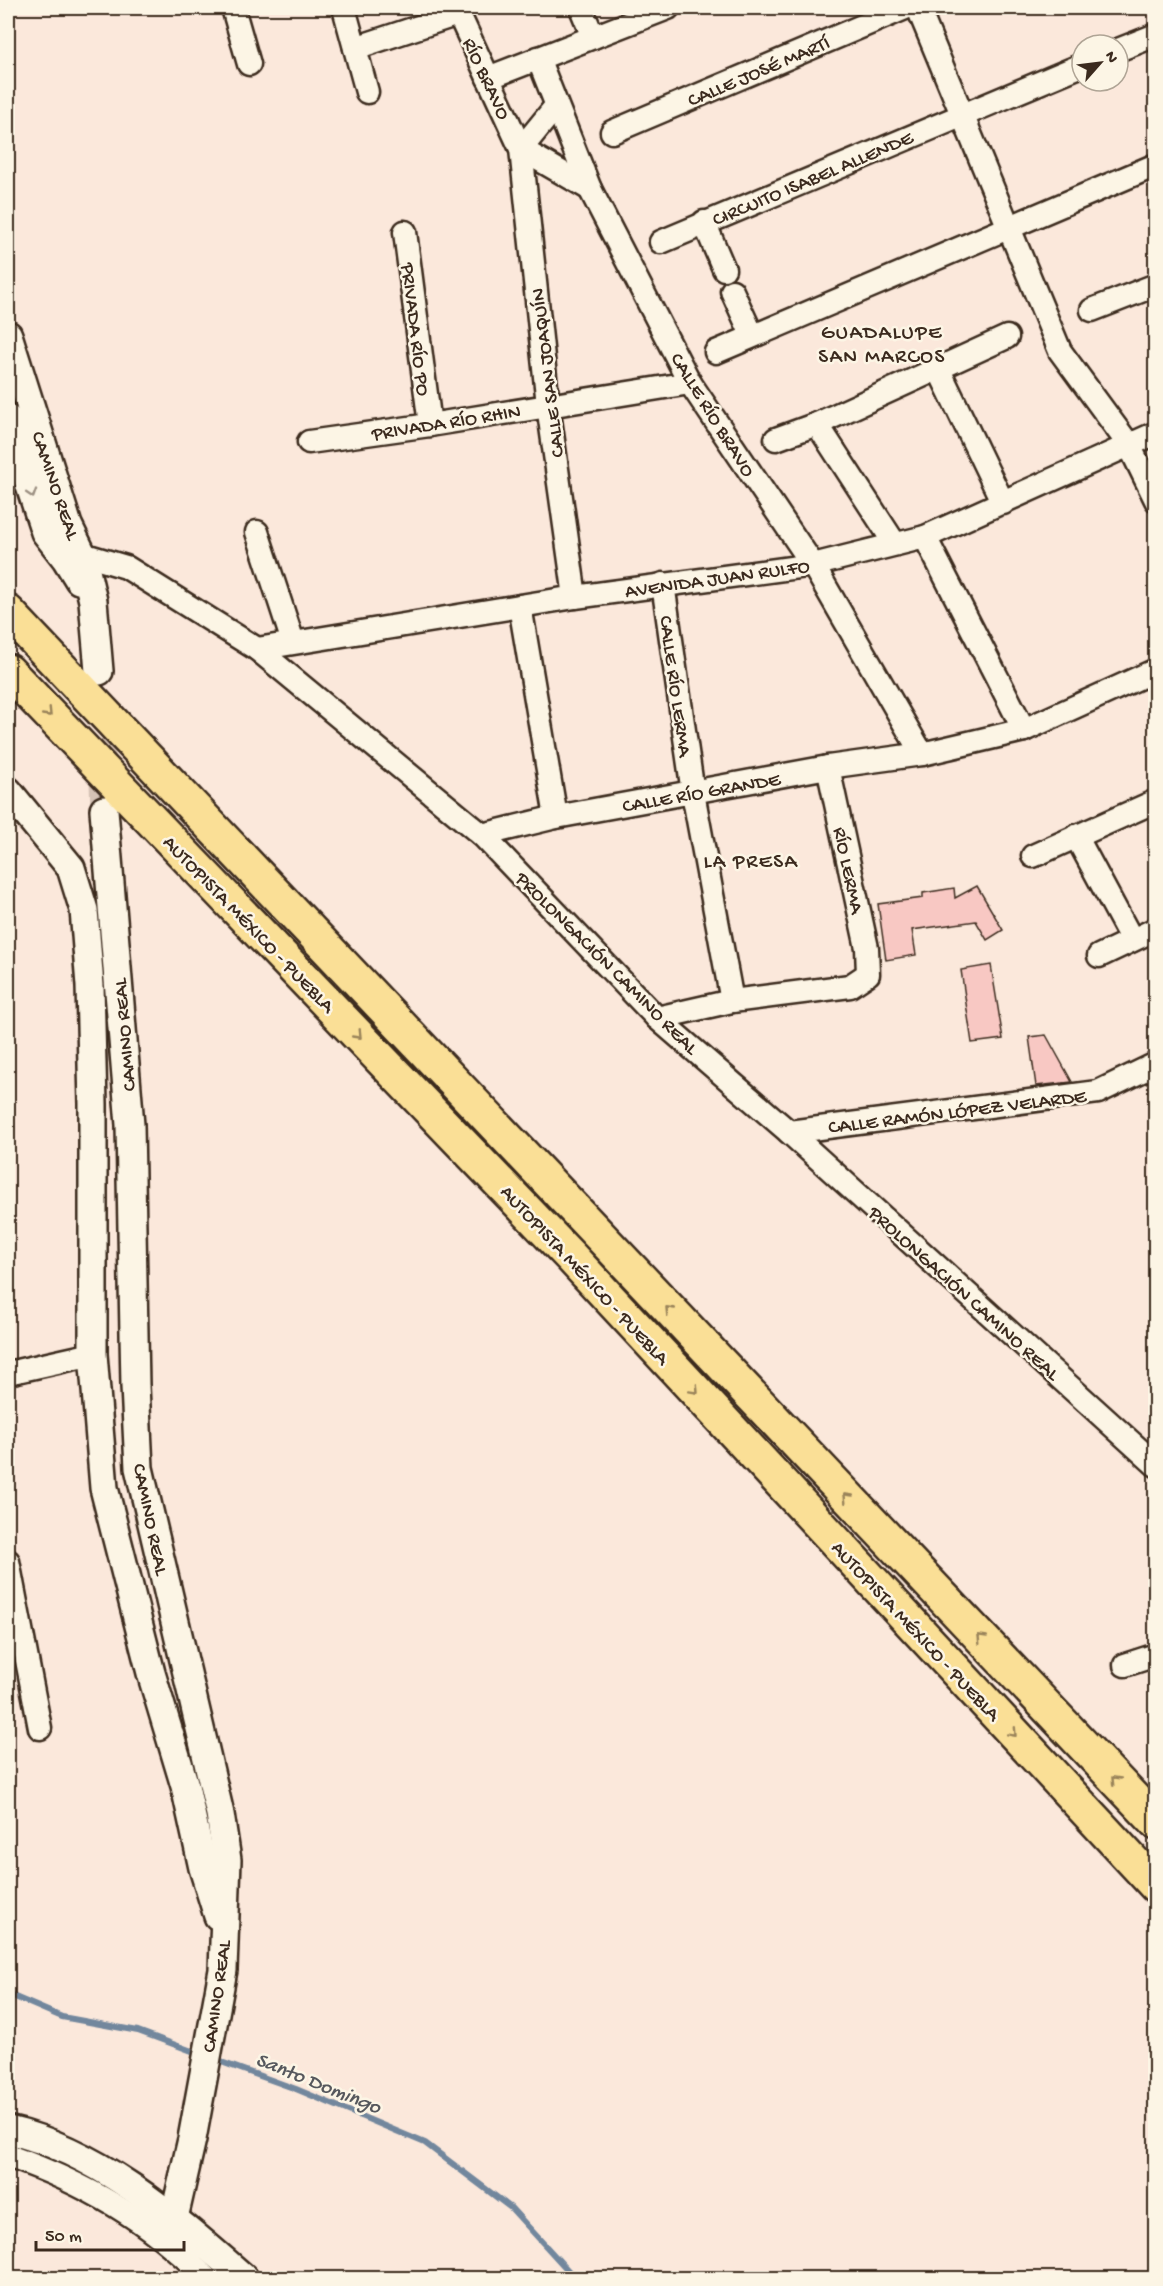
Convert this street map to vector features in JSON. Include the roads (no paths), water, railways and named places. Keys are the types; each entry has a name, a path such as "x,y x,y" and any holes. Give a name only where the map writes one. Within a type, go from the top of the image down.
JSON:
{"highway":[{"name":"AUTOPISTA MÉXICO - PUEBLA","path":"8,612 1155,1822"},
{"name":"AUTOPISTA MÉXICO - PUEBLA","path":"8,671 571,1257 1155,1886"}],"street":[{"path":"233,8 249,64"},
{"path":"344,8 367,92"},
{"path":"581,8 593,37"},
{"path":"488,78 668,8"},
{"name":"CALLE JOSÉ MARTÍ","path":"612,132 905,8"},
{"path":"918,8 1060,351 1129,445 1155,500"},
{"path":"355,48 457,11"},
{"name":"RÍO BRAVO","path":"457,11 521,149"},
{"path":"1130,45 1155,35"},
{"name":"CALLE RÍO BRAVO","path":"538,58 590,189 690,382 813,564 922,754"},
{"name":"CIRCUITO ISABEL ALLENDE","path":"661,242 1070,70"},
{"path":"556,106 521,149 590,189"},
{"name":"CALLE SAN JOAQUÍN","path":"521,149 548,405 575,597"},
{"path":"716,352 752,334 1155,165"},
{"path":"704,222 724,269"},
{"name":"PRIVADA RÍO PO","path":"405,232 430,425"},
{"path":"1092,310 1155,285"},
{"path":"732,291 752,334"},
{"name":"CAMINO REAL","path":"8,335 21,431 45,532 74,556 93,601 99,671"},
{"path":"776,439 816,424 1006,337"},
{"path":"938,368 1003,503"},
{"name":"PRIVADA RÍO RHIN","path":"309,442 430,425 690,382"},
{"path":"816,424 895,544"},
{"name":"AVENIDA JUAN RULFO","path":"257,649 575,597 813,564 925,537 1155,433"},
{"path":"257,532 293,642"},
{"path":"925,537 1024,730"},
{"name":"PROLONGACIÓN CAMINO REAL","path":"74,556 126,567 257,649 482,835 657,1018 789,1132 1155,1465"},
{"name":"CALLE RÍO LERMA","path":"663,584 693,793 732,1001"},
{"path":"520,606 556,817"},
{"name":"CALLE RÍO GRANDE","path":"482,835 556,817 828,767 922,754 1024,730 1155,670"},
{"name":"RÍO LERMA","path":"732,1001 850,986 868,974 867,948 828,767"},
{"path":"8,791 71,868 84,910 90,986 93,1104 93,1354 104,1488 151,1673 185,1786 203,1868 224,1934"},
{"path":"1033,856 1155,801"},
{"name":"CAMINO REAL","path":"104,810 130,1125 135,1386 139,1468 220,1814 227,1860 223,1970 192,2139 174,2218"},
{"path":"1076,836 1132,940"},
{"path":"1099,956 1155,929"},
{"path":"657,1018 732,1001"},
{"name":"CALLE RAMÓN LÓPEZ VELARDE","path":"789,1132 1098,1092 1155,1064"},
{"path":"8,1373 93,1354"},
{"path":"8,1561 18,1666 40,1728"},
{"path":"1125,1665 1155,1655"},
{"path":"8,2130 77,2156 130,2186 174,2218 244,2278"},
{"path":"8,2156 40,2167 103,2197 139,2220 206,2278"}],"waterway":[{"name":"Santo Domingo","path":"8,1994 62,2017 138,2031 200,2054"},
{"name":"Santo Domingo","path":"213,2059 296,2089 425,2143 511,2208 575,2278"}],"tunnel":[{"path":"100,698 104,810"}],"district":[{"name":"GUADALUPE SAN MARCOS","path":"882,343"},
{"name":"LA PRESA","path":"751,860"}]}
